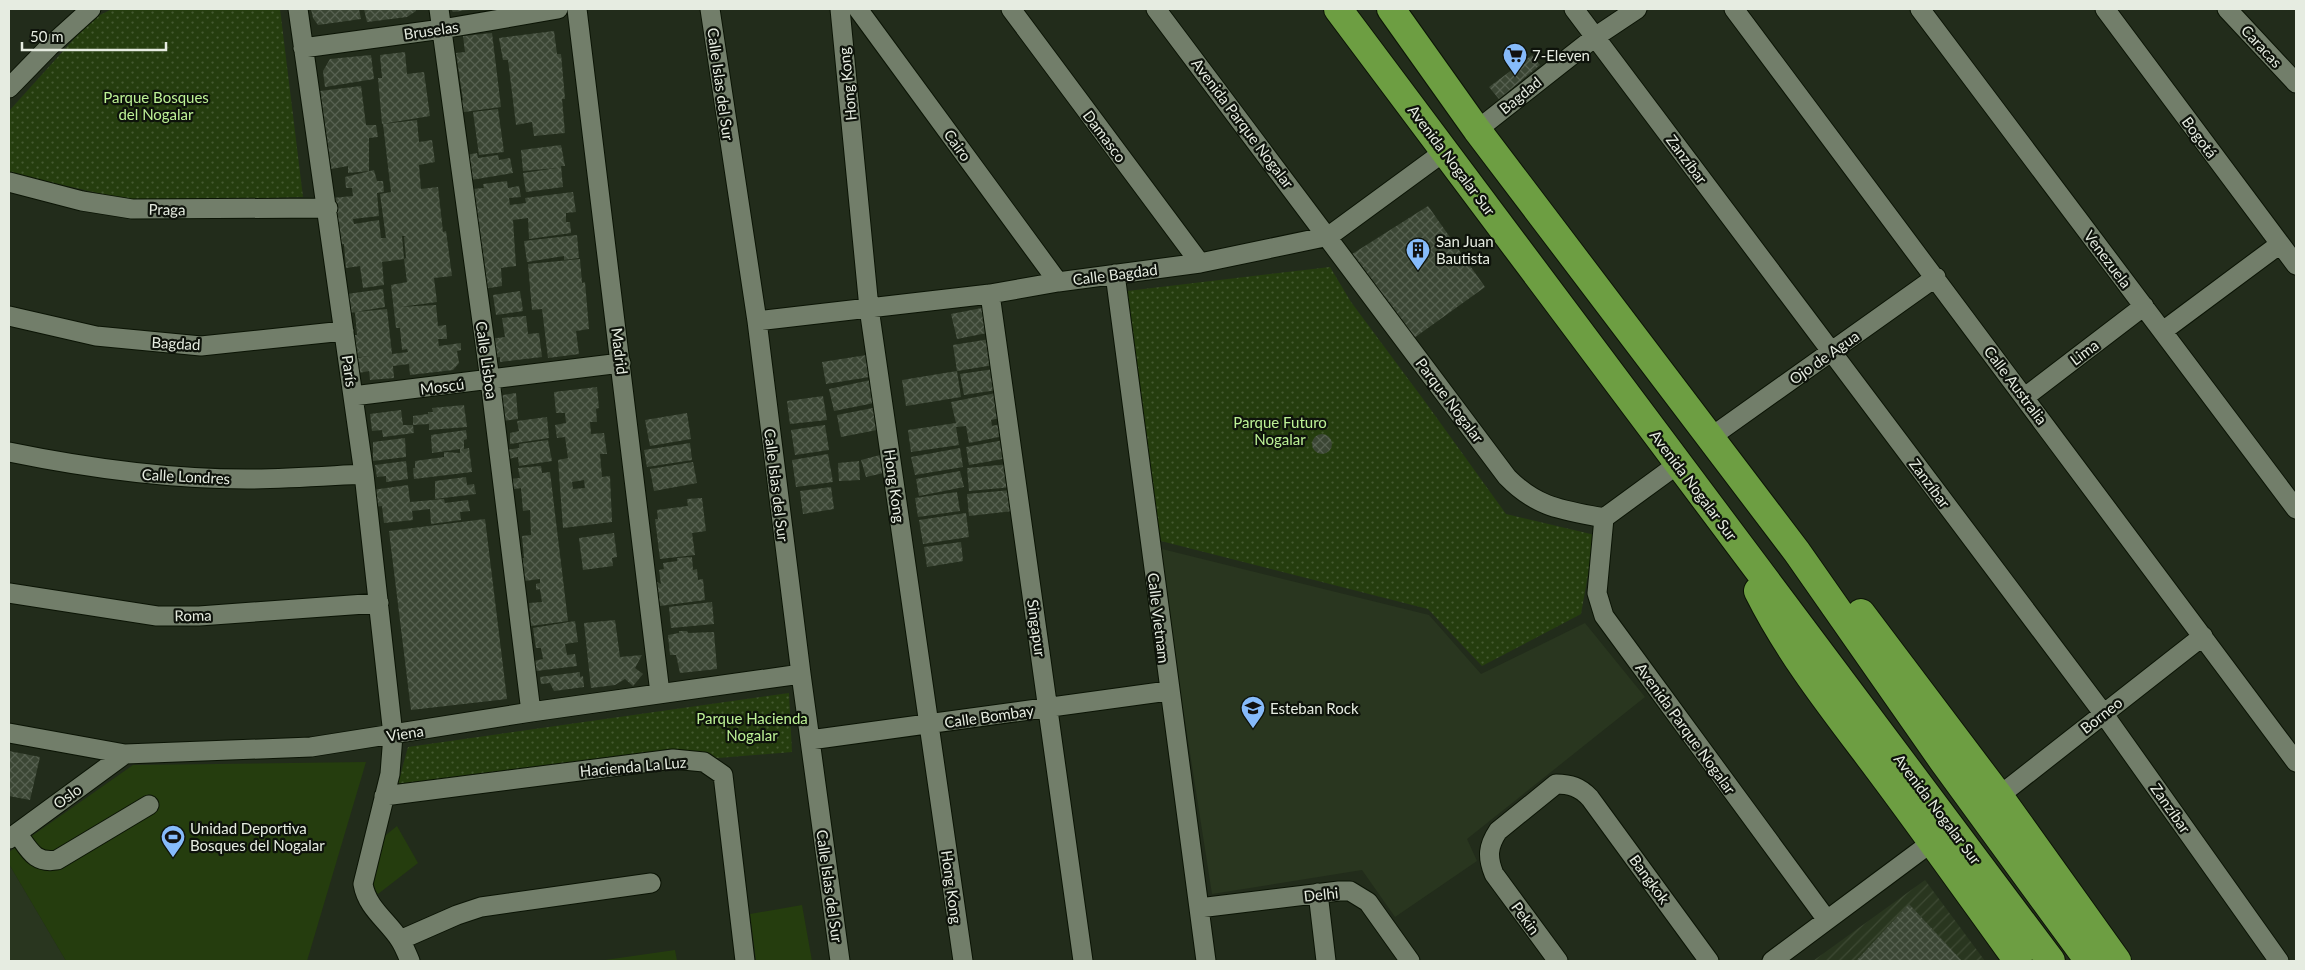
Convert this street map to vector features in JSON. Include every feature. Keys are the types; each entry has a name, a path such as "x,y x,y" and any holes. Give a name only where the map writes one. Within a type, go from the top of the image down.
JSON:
{"highway":[{"name":"Avenida Nogalar Sur","path":"1338,9 2051,961"},
{"name":"Avenida Nogalar Sur","path":"1391,9 1477,130 1797,552 1943,761 2109,960"},
{"path":"1742,550 1758,590 1776,626 1812,680 2018,961"},
{"path":"1797,552 1833,582 1858,610 1999,796 2109,960"}],"street":[{"path":"9,88 91,9"},
{"name":"París","path":"298,9 328,208 364,474 394,735"},
{"name":"Calle Lisboa","path":"439,9 490,380 531,712"},
{"name":"Bruselas","path":"304,48 442,29 558,9"},
{"name":"Madrid","path":"577,9 660,693"},
{"name":"Calle Islas del Sur","path":"710,9 756,321 840,961"},
{"name":"Hong Kong","path":"840,9 869,308 963,961"},
{"name":"Cairo","path":"858,9 1058,282"},
{"name":"Damasco","path":"1011,9 1200,263"},
{"name":"Avenida Parque Nogalar","path":"1156,9 1329,236"},
{"name":"Zanzíbar","path":"1574,9 2103,713 2279,961"},
{"name":"Bagdad","path":"1477,130 1595,37 1636,9"},
{"name":"Calle Australia","path":"1734,9 1936,277 2296,762"},
{"name":"Venezuela","path":"1920,9 2296,509"},
{"name":"Bogotá","path":"2105,9 2296,265"},
{"name":"Caracas","path":"2227,9 2296,83"},
{"name":"Calle Bagdad","path":"756,321 990,294 1058,282 1200,263 1329,236 1445,151"},
{"name":"Praga","path":"9,182 82,201 132,208 328,208"},
{"name":"Parque Nogalar","path":"1329,236 1507,477 1522,492 1559,509 1604,518"},
{"path":"2162,331 2280,244"},
{"name":"Calle Vietnam","path":"1115,274 1168,692 1206,961"},
{"name":"Ojo de Agua","path":"1711,437 1936,277"},
{"name":"Singapur","path":"990,294 1083,961"},
{"name":"Lima","path":"2025,397 2144,306"},
{"name":"Bagdad","path":"9,316 96,336 201,346 344,331"},
{"name":"Moscú","path":"353,396 621,364"},
{"name":"Calle Londres","path":"9,452 121,472 185,476 254,479 364,474"},
{"path":"1604,518 1678,464"},
{"name":"Avenida Parque Nogalar","path":"1604,518 1597,593 1604,616 1828,920"},
{"name":"Roma","path":"9,593 157,616 208,616 379,603"},
{"name":"Borneo","path":"1999,796 2203,636"},
{"name":"Viena","path":"9,733 125,754 311,747 531,712 801,674"},
{"name":"Calle Bombay","path":"810,740 1168,692"},
{"path":"394,735 390,774 363,884 365,896 371,906 400,940 410,961"},
{"name":"Oslo","path":"13,836 125,754"},
{"name":"Hacienda La Luz","path":"384,796 674,759 704,762 723,775 745,961"},
{"name":"Pekin","path":"1558,961 1494,874 1488,861 1491,841 1498,831 1556,784 1573,786 1583,790 1590,798"},
{"name":"Bangkok","path":"1590,798 1709,961"},
{"path":"13,836 35,857 46,862 57,860 149,805"},
{"path":"1772,961 1932,842"},
{"path":"400,940 458,914 480,907 651,883"},
{"name":"Delhi","path":"1199,908 1318,893 1350,892 1359,895 1368,902 1410,961"},
{"path":"1318,893 1326,961"},
{"path":"2024,912 2064,961"}],"shaded area":[{"path":"1158,548 1429,615 1481,674 1585,623 1645,697 1467,839 1477,861 1395,917 1362,870 1212,894"},
{"path":"9,864 66,961 9,961"},
{"path":"1925,880 1985,961 1813,961"}],"green space":[{"name":"Parque Bosques del Nogalar","path":"112,9 280,9 303,197 138,202 9,173 9,111 92,19"},
{"name":"Parque Futuro Nogalar","path":"1330,267 1351,302 1506,514 1595,535 1581,614 1482,666 1428,609 1157,540 1127,291"},
{"name":"Parque Hacienda Nogalar","path":"789,693 792,752 398,784 408,747"},
{"name":"Unidad Deportiva Bosques del Nogalar","path":"366,762 307,961 66,961 9,864 9,852 133,765"},
{"path":"397,826 418,863 378,894 367,882 381,839"},
{"path":"802,905 812,961 756,961 750,914"},
{"path":"675,950 677,961 598,961"}],"building":[{"path":"311,9 359,9 361,19 318,25 313,18"},
{"path":"364,9 416,9 416,11 407,17 367,22"},
{"path":"451,9 469,9 469,10 453,12"},
{"path":"554,31 557,54 561,54 565,99 562,99 565,133 534,136 532,122 516,125 508,60 503,60 499,38"},
{"path":"492,33 501,107 457,113 455,101 463,100 456,53 465,52 463,36"},
{"path":"405,52 407,74 424,72 430,116 382,124 378,78 382,78 380,55"},
{"path":"371,55 374,79 325,87 323,71 330,59"},
{"name":"7-Eleven","path":"1532,55 1540,65 1499,99 1489,87"},
{"path":"361,86 366,125 376,125 378,137 369,138 369,171 348,173 348,166 331,169 320,91"},
{"path":"498,109 504,152 479,155 473,112"},
{"path":"417,120 419,142 432,140 435,162 419,165 421,189 438,187 443,232 446,231 452,276 434,278 437,302 400,307 436,305 438,326 446,325 447,339 438,339 439,346 461,343 461,350 457,351 459,363 453,370 410,375 409,364 393,366 394,378 370,380 369,371 359,373 357,358 369,356 353,358 351,335 357,335 355,312 387,309 392,354 408,352 407,349 402,350 400,328 396,328 391,285 407,282 404,259 382,262 384,285 363,288 360,266 346,268 344,244 338,245 332,198 353,196 352,188 346,188 345,177 374,170 377,181 383,181 384,192 377,193 379,216 353,219 354,224 379,220 381,238 386,238 380,194 391,192 383,124","holes":["402,236 406,236 404,237 406,258 404,259"]},
{"path":"561,145 565,166 561,166 563,187 526,192 523,173 557,168 523,171 521,150"},
{"path":"477,153 478,158 498,155 499,160 510,158 513,173 465,181 461,156"},
{"path":"507,181 508,188 519,186 521,197 509,198 510,205 526,203 525,198 573,192 576,212 566,213 566,222 570,222 571,233 529,239 528,218 513,220 516,266 501,268 502,286 483,289 478,257 483,256 478,224 473,225 473,189 484,188 483,184"},
{"name":"San Juan Bautista","path":"1428,206 1485,287 1414,338 1349,256"},
{"path":"577,235 579,258 564,260 564,256 527,262 524,241"},
{"path":"580,259 582,283 585,282 589,329 576,331 579,354 548,358 542,309 532,310 528,264"},
{"path":"383,289 385,307 349,313 347,294"},
{"path":"520,291 523,311 496,315 493,295"},
{"path":"982,308 987,333 957,339 951,314"},
{"path":"526,316 528,334 539,333 542,357 500,362 500,357 491,358 489,339 505,337 502,318"},
{"path":"990,339 994,365 957,371 953,345"},
{"path":"873,354 876,376 826,384 822,362"},
{"path":"994,369 997,390 964,395 960,374"},
{"path":"957,371 961,397 906,406 902,380"},
{"path":"875,379 879,402 834,411 829,389"},
{"path":"597,387 599,408 596,409 597,422 590,422 591,434 604,433 607,454 600,454 602,477 610,476 612,522 563,528 558,460 568,458 565,437 557,438 555,425 566,423 565,413 556,413 554,392","holes":["584,480 585,488 573,489 572,482"]},
{"path":"516,393 518,419 496,422 496,402 503,395"},
{"path":"996,393 1001,418 991,420 992,426 1001,424 1004,436 969,443 966,426 956,427 959,445 911,452 908,430 956,423 951,402"},
{"path":"823,396 827,420 790,424 787,401"},
{"path":"464,405 467,427 429,430 429,424 413,425 413,416 433,412 432,408"},
{"path":"878,407 882,429 841,437 837,415"},
{"path":"401,410 403,425 413,425 414,433 383,437 382,430 372,431 370,414"},
{"path":"687,413 691,439 650,446 645,420"},
{"path":"547,417 549,438 510,444 510,433 519,431 517,421"},
{"path":"825,425 829,450 795,455 791,430"},
{"path":"466,430 467,439 464,440 464,449 469,448 472,472 414,479 413,468 415,468 415,461 444,457 444,452 460,453 460,449 432,453 431,435"},
{"path":"1318,434 1326,434 1332,440 1332,448 1326,454 1318,454 1312,448 1312,440"},
{"path":"405,438 406,457 373,461 373,442"},
{"path":"548,440 552,461 519,466 518,457 508,459 506,450 519,448 519,444"},
{"path":"1004,440 1008,458 969,465 966,447"},
{"path":"690,443 692,460 647,467 644,450"},
{"path":"960,448 963,467 915,475 911,457"},
{"path":"828,454 833,482 796,487 792,460"},
{"path":"884,454 888,472 866,477 861,460"},
{"path":"406,461 408,479 386,482 386,476 377,477 375,465"},
{"path":"859,461 860,480 839,481 838,463"},
{"path":"693,462 697,483 654,491 650,469"},
{"path":"1010,464 1013,487 969,491 967,468"},
{"path":"541,466 542,473 550,472 568,621 531,626 529,603 542,602 540,589 536,590 536,584 540,583 540,579 524,581 521,558 524,558 522,536 531,535 530,510 523,511 521,488 509,490 508,479 520,478 518,468"},
{"path":"960,471 964,487 919,496 916,479"},
{"path":"466,477 467,485 474,484 476,494 435,499 435,481"},
{"path":"408,485 410,502 444,499 445,503 468,500 470,511 460,512 461,520 431,524 430,509 412,511 413,520 384,523 382,506 374,507 372,490"},
{"path":"831,487 834,509 803,514 800,491"},
{"path":"1011,490 1013,511 969,516 967,494"},
{"path":"957,492 960,511 918,517 915,498"},
{"path":"702,498 706,531 692,533 695,555 660,559 655,519 658,519 657,510 688,506 687,499"},
{"path":"966,513 969,537 923,544 919,520"},
{"path":"485,519 507,699 411,710 389,531"},
{"path":"614,533 617,557 612,558 613,566 583,570 579,538"},
{"path":"961,542 963,561 927,567 924,547"},
{"path":"692,557 693,570 697,569 698,580 703,579 705,600 660,606 657,582 661,584 659,570 664,569 663,563 677,561 677,558"},
{"path":"712,602 714,624 671,628 669,607"},
{"path":"615,620 620,657 642,655 635,668 643,674 633,686 625,679 615,685 591,688 584,623"},
{"path":"575,621 578,642 565,644 567,655 575,654 577,666 536,671 534,661 543,659 541,648 536,648 533,628"},
{"path":"679,631 687,631 688,633 714,632 717,669 680,673 676,655 670,655 668,635 679,633"},
{"path":"580,672 580,677 583,676 584,687 554,691 550,683 541,684 540,677"},
{"path":"9,751 40,757 30,800 9,796"},
{"path":"1909,904 1962,961 1856,961"}],"place":[{"name":"7-Eleven","path":"1515,76"},
{"name":"San Juan Bautista","path":"1418,271"},
{"name":"Esteban Rock","path":"1253,729"},
{"name":"Unidad Deportiva Bosques del Nogalar","path":"173,858"}]}
